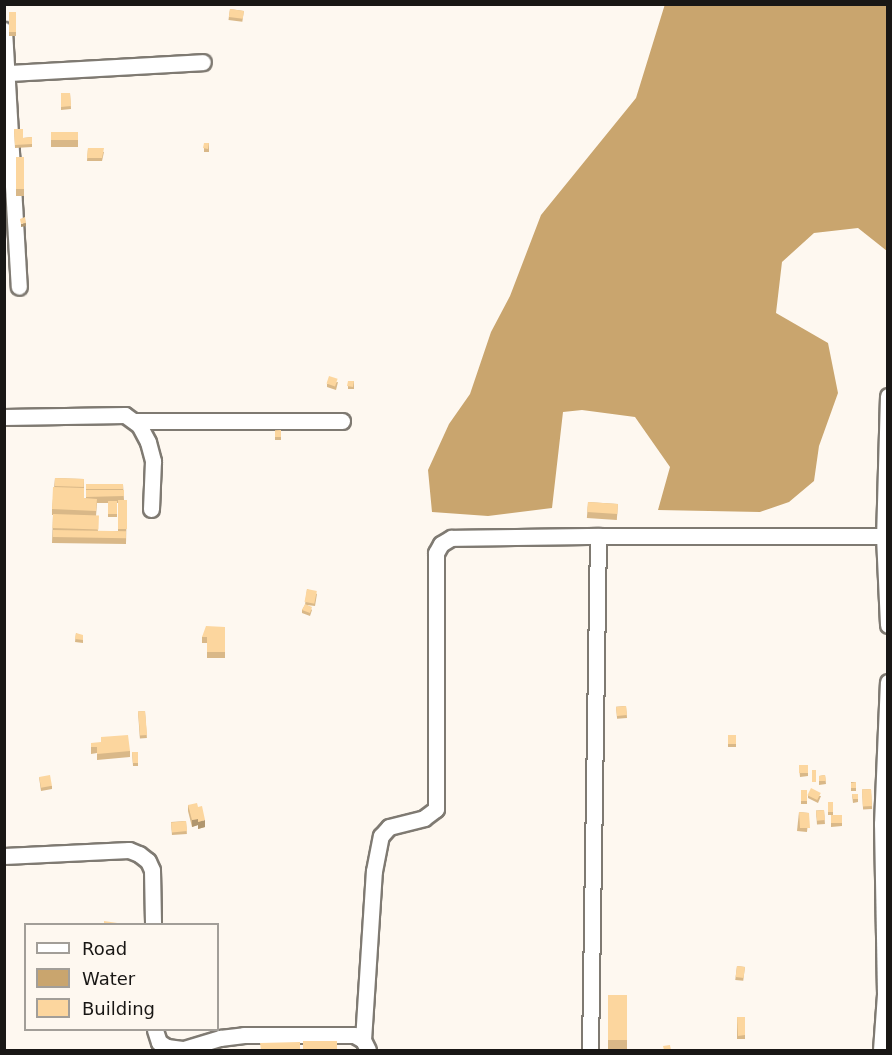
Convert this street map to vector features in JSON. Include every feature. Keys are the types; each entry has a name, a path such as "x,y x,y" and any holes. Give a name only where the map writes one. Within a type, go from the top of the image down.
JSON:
{"street":[{"path":"4,30 19,287"},
{"path":"8,73 203,62"},
{"path":"888,396 884,536 888,625"},
{"path":"4,417 125,414 139,425 148,442 153,461 151,509"},
{"path":"134,421 342,421"},
{"path":"590,1050 598,536"},
{"path":"366,1045 374,871 381,836 389,827 424,818 436,809 436,553 441,544 451,538 884,536"},
{"path":"881,1050 885,994 882,824 888,682"},
{"path":"4,856 129,850 139,854 148,861 152,870 153,923"},
{"path":"156,1031 159,1042 167,1047 184,1049 220,1038 244,1035 354,1035 366,1045"}],"water":[{"path":"665,4 887,5 887,251 858,228 814,233 782,262 776,313 828,343 838,393 819,446 814,481 789,502 760,512 658,510 670,467 635,417 582,410 563,412 552,508 488,516 432,512 428,470 449,424 470,394 491,332 510,296 541,215 636,98"}],"building":[{"path":"230,9 244,11 243,19 229,17"},
{"path":"9,12 16,12 16,32 9,32"},
{"path":"61,93 70,93 71,106 61,107"},
{"path":"14,129 23,129 23,138 32,137 32,144 15,145"},
{"path":"51,132 78,132 78,140 51,140"},
{"path":"204,143 209,143 208,149 203,148"},
{"path":"88,148 104,148 102,158 87,158"},
{"path":"16,157 24,157 24,189 16,189"},
{"path":"25,217 26,223 21,224 20,219"},
{"path":"329,376 338,379 335,386 327,384"},
{"path":"348,381 354,381 353,387 347,386"},
{"path":"281,430 281,437 275,437 275,431"},
{"path":"55,478 84,479 84,487 55,486"},
{"path":"86,484 123,484 123,489 86,489"},
{"path":"53,487 84,488 84,498 97,499 96,511 52,509"},
{"path":"86,490 124,490 124,496 86,497"},
{"path":"118,500 127,500 127,529 118,529"},
{"path":"108,501 117,501 117,514 108,514"},
{"path":"588,502 618,504 617,514 587,512"},
{"path":"53,514 99,516 98,530 53,528"},
{"path":"53,530 126,531 126,538 53,537"},
{"path":"307,589 317,591 314,604 305,602"},
{"path":"305,604 312,607 310,613 302,610"},
{"path":"206,626 225,627 225,652 207,652 207,637 202,637"},
{"path":"76,633 83,635 83,640 75,639"},
{"path":"626,706 627,715 617,716 616,707"},
{"path":"145,711 147,735 140,736 138,712"},
{"path":"128,735 130,751 97,754 97,747 91,747 91,743 101,742 101,737"},
{"path":"728,735 736,735 736,744 728,744"},
{"path":"132,752 138,752 138,763 133,763"},
{"path":"799,765 808,765 808,773 799,773"},
{"path":"812,770 816,770 816,782 812,782"},
{"path":"50,775 52,786 41,788 39,777"},
{"path":"825,775 826,781 819,781 819,776"},
{"path":"856,782 856,788 851,788 851,783"},
{"path":"811,788 821,793 817,800 807,795"},
{"path":"862,789 871,789 872,806 863,806"},
{"path":"801,790 807,790 807,801 801,801"},
{"path":"852,794 858,794 858,799 853,799"},
{"path":"828,802 833,802 833,812 828,812"},
{"path":"197,803 198,807 202,806 205,820 198,822 198,819 192,820 188,805"},
{"path":"824,810 825,820 817,821 816,811"},
{"path":"799,812 809,813 810,828 800,828"},
{"path":"831,815 842,815 842,823 831,823"},
{"path":"186,821 187,831 172,833 171,823"},
{"path":"737,966 745,967 744,978 736,977"},
{"path":"608,995 627,995 627,1040 608,1040"},
{"path":"737,1017 745,1017 745,1035 738,1036"},
{"path":"303,1041 337,1041 337,1050 303,1050"},
{"path":"300,1042 300,1050 261,1050 260,1043"},
{"path":"670,1045 671,1050 664,1050 663,1046"}]}
